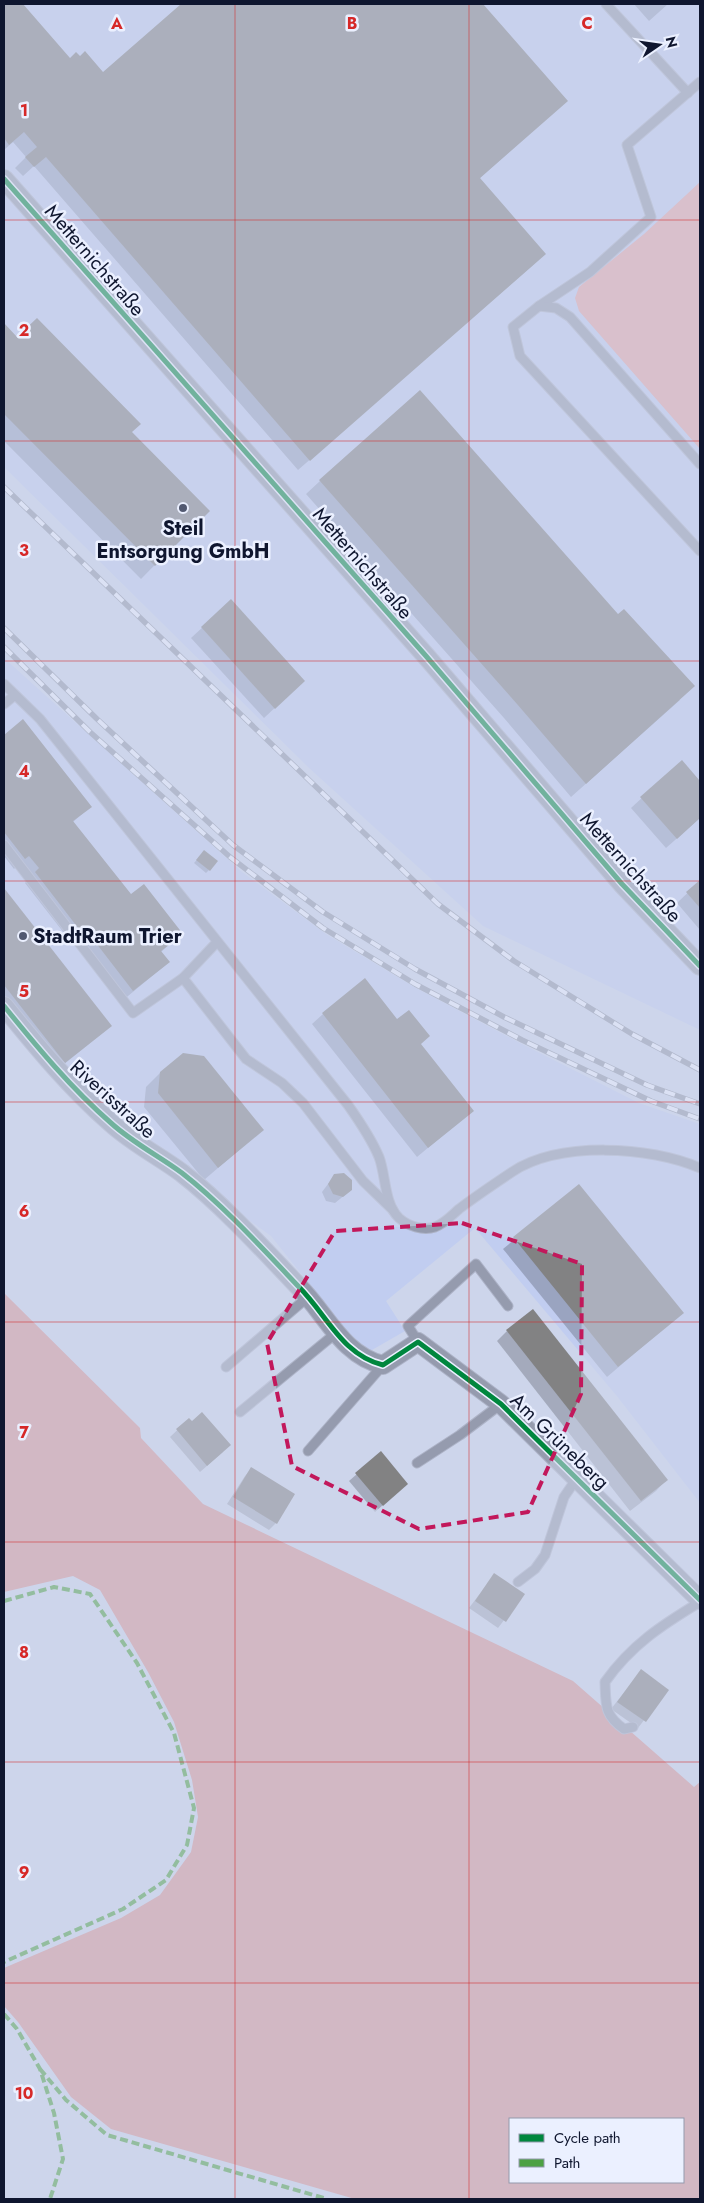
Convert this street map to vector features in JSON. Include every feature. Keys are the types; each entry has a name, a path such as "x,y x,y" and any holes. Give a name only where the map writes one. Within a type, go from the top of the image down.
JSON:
{"street":[{"name":"Metternichstraße","path":"4,179 445,678 622,884 700,966"},
{"name":"Riverisstraße","path":"4,1006 48,1060 111,1123 133,1142 190,1180 304,1291"},
{"path":"304,1291 336,1333 353,1350 371,1362 383,1365 418,1342"},
{"name":"Am Grüneberg","path":"418,1342 501,1404 700,1601"}],"lane":[{"path":"606,4 688,93"},
{"path":"700,82 627,145 651,218 590,272 539,306 513,327 520,356 700,551"},
{"path":"539,306 556,308 570,317 700,464"},
{"path":"4,684 40,719 348,1105 367,1132 379,1158 394,1212"},
{"path":"4,704 15,695"},
{"path":"4,845 133,1013 183,978 217,942"},
{"path":"183,978 246,1059 282,1083 302,1103 364,1181 394,1212 409,1224 425,1228 443,1223 514,1171 532,1162 565,1152 586,1150 648,1155 700,1168"},
{"path":"418,1342 408,1326 476,1264 508,1306"},
{"path":"226,1367 304,1291"},
{"path":"240,1412 336,1333"},
{"path":"308,1451 358,1391 383,1365"},
{"path":"417,1463 460,1435 501,1404"},
{"path":"518,1582 535,1569 545,1555 564,1497 577,1478"},
{"path":"633,1727 624,1729 613,1722 606,1710 605,1682 629,1651 648,1635 700,1601"}],"highlighted area":[{"path":"462,1223 582,1264 581,1394 528,1512 419,1529 292,1466 267,1343 335,1231"}],"shaded area":[{"path":"4,4 700,4 700,1030 483,926 309,768 4,467"},
{"path":"700,182 700,449 579,311 575,298 579,287 644,234"},
{"path":"4,658 242,872 326,934 416,988 522,1044 639,1103 700,1124 700,1503 616,1395 475,1228 386,1301 405,1331 365,1354 271,1236 133,1137 4,1000"},
{"path":"4,1293 140,1428 141,1438 203,1504 573,1681 694,1787 700,1782 700,2199 355,2199 111,2129 71,2097 18,2022 4,2006 4,1968 121,1918 160,1895 191,1852 198,1817 192,1780 174,1722 148,1672 100,1590 73,1576 4,1592"}],"building":[{"path":"4,4 23,4 70,58 76,52 80,56 85,51 103,72 181,4 483,4 568,101 480,178 546,254 310,461 46,157 34,167 25,157 37,147 24,132 9,145 4,138"},
{"path":"37,318 141,424 132,432 210,511 155,566 4,414 4,323 17,337"},
{"path":"420,390 618,614 624,609 695,686 586,784 319,480"},
{"path":"231,599 305,681 275,709 201,627"},
{"path":"23,719 92,807 73,821 131,894 144,884 183,934 161,951 170,962 133,991 86,930 82,933 35,872 39,868 29,856 25,859 4,832 4,735"},
{"path":"682,760 700,781 700,818 677,839 640,797"},
{"path":"204,850 218,861 210,871 196,860"},
{"path":"700,880 700,908 686,892"},
{"name":"StadtRaum Trier","path":"4,888 112,1026 65,1063 4,985"},
{"path":"365,978 397,1019 409,1010 430,1036 421,1044 474,1111 428,1148 322,1013"},
{"path":"183,1053 204,1056 264,1130 218,1168 158,1093 160,1072"},
{"path":"344,1173 352,1180 352,1190 343,1197 333,1194 328,1184 334,1174"},
{"path":"579,1184 684,1313 618,1367 513,1237"},
{"path":"533,1309 668,1480 641,1501 506,1330"},
{"path":"202,1412 231,1445 207,1466 176,1429 189,1418 192,1421"},
{"path":"381,1451 408,1484 383,1506 355,1473"},
{"path":"251,1467 295,1494 277,1524 233,1497"},
{"path":"494,1573 525,1594 506,1622 475,1601"},
{"path":"641,1669 669,1690 646,1722 617,1702"}],"railway":[{"path":"4,487 438,904 514,961 632,1034 700,1070"},
{"path":"4,628 97,719 233,845 323,912 415,969 504,1017 647,1085 700,1104"},
{"path":"4,647 90,732 230,857 323,928 415,984 522,1040 651,1101 700,1119"}],"marked path":[{"path":"4,1601 54,1587 90,1594 137,1663 174,1733 194,1808 187,1845 166,1880 123,1909 4,1962"},
{"path":"4,2014 17,2029 40,2069 54,2113 63,2159 50,2199"},
{"path":"40,2069 66,2100 107,2135 327,2199"}],"cycle path":[{"path":"4,179 426,656 622,884 700,966"},
{"path":"4,1006 42,1052 96,1110 119,1130 197,1185 299,1287 336,1333 357,1353 383,1365 418,1342 501,1404 700,1600"}],"place":[{"name":"Steil Entsorgung GmbH","path":"183,508"},
{"name":"StadtRaum Trier","path":"23,936"}]}
